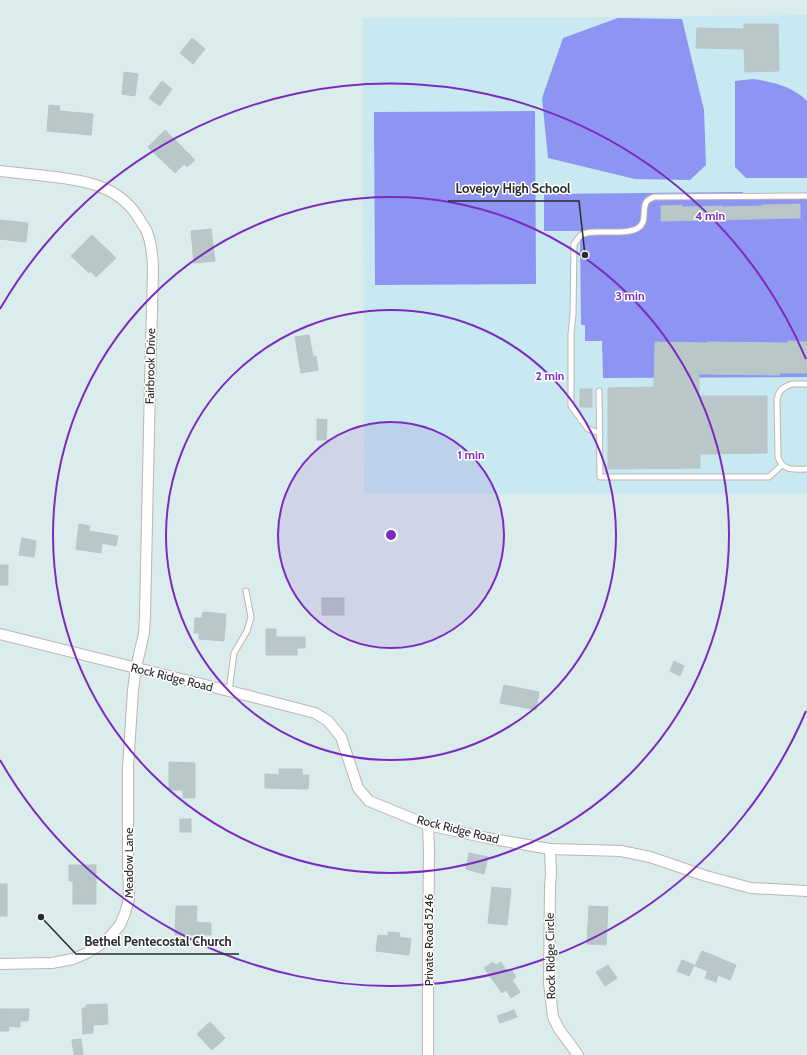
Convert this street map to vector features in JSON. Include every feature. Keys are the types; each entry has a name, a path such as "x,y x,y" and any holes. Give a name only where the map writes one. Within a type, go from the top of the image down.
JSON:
{"street":[{"name":"Fairbrook Drive","path":"0,171 72,178 91,183 113,192 125,201 136,213 147,232 153,256 153,272 145,616 144,633 136,668"},
{"name":"Rock Ridge Road","path":"0,634 315,713 328,721 341,737 358,788 369,801 428,825 487,838 550,849 621,851 650,857 706,876 751,888 807,891"},
{"name":"Meadow Lane","path":"0,964 52,963 73,959 87,953 107,940 120,925 130,899 128,861 128,768 133,690 136,668"},
{"name":"Private Road 5246","path":"428,825 428,1055"},
{"name":"Rock Ridge Circle","path":"550,849 549,983 551,1003 556,1023 578,1055"}],"lane":[{"path":"600,433 588,430 571,406 571,334 573,316 574,244 580,236 587,233 627,232 639,228 644,220 645,206 648,200 654,197 807,196"},
{"path":"807,384 792,384 787,386 782,389 777,399 778,457 782,465 789,469 807,468"},
{"path":"599,391 600,477 769,477 782,465"},
{"path":"228,691 234,653 247,631 251,617 246,591"}],"shaded area":[{"path":"807,15 807,493 364,494 363,18"},
{"path":"618,18 682,19 704,110 706,165 690,180 635,179 548,158 542,98 563,38"},
{"path":"753,79 789,88 807,101 807,178 746,178 735,167 735,81"},
{"path":"535,111 536,284 375,285 374,112"},
{"path":"743,192 743,198 807,198 807,377 603,378 602,341 585,341 585,325 581,325 580,231 544,231 544,194"}],"building":[{"path":"744,24 778,24 779,71 745,72 744,49 696,48 697,28 744,29"},
{"path":"192,38 205,49 193,64 180,53"},
{"path":"124,72 138,74 135,96 122,94"},
{"path":"162,81 172,89 160,106 149,98"},
{"path":"49,105 60,106 59,111 93,114 91,135 47,131"},
{"path":"165,130 195,160 187,167 184,164 175,173 148,147"},
{"path":"800,204 800,218 661,221 661,206 682,205 682,207 722,207"},
{"path":"0,220 28,223 26,242 0,239"},
{"path":"211,229 215,261 194,263 191,231"},
{"path":"92,235 116,258 96,277 90,271 89,273 71,256"},
{"path":"309,335 313,357 316,356 318,370 301,373 295,337"},
{"path":"788,341 807,342 807,373 780,373 780,375 699,374 699,396 767,396 767,453 700,454 700,468 608,469 608,388 654,387 655,342 788,343"},
{"path":"580,389 592,389 592,407 580,407"},
{"path":"317,419 327,420 326,440 317,440"},
{"path":"79,524 90,526 89,531 118,536 116,546 102,543 101,553 76,549"},
{"path":"22,538 36,541 34,557 19,555"},
{"path":"0,565 8,565 8,585 0,585"},
{"path":"322,598 344,598 344,615 322,615"},
{"path":"203,612 226,614 224,641 199,639 199,633 194,633 195,618 202,618"},
{"path":"266,629 276,629 276,637 305,637 305,648 297,648 297,655 266,655"},
{"path":"674,661 684,666 680,676 670,671"},
{"path":"504,685 539,692 536,710 500,703"},
{"path":"169,762 195,763 195,798 183,798 183,790 169,790"},
{"path":"279,769 302,769 302,775 309,775 308,789 265,788 265,774 279,775"},
{"path":"180,819 191,819 191,832 180,832"},
{"path":"469,853 488,857 484,874 466,869"},
{"path":"69,865 96,865 96,904 73,904 73,881 69,881"},
{"path":"0,884 7,884 7,916 0,916"},
{"path":"492,887 511,889 507,925 488,923"},
{"path":"176,906 197,906 196,922 211,923 211,935 175,935"},
{"path":"589,906 608,907 606,945 587,944"},
{"path":"388,932 400,933 399,937 411,939 409,955 376,951 378,935 388,936"},
{"path":"702,951 736,965 730,980 718,975 716,982 705,978 708,971 695,966"},
{"path":"682,960 694,965 689,976 677,971"},
{"path":"493,962 496,965 501,962 507,972 511,969 516,977 512,980 520,992 511,998 506,990 502,993 484,968"},
{"path":"608,965 617,978 605,986 596,972"},
{"path":"107,1004 108,1024 93,1025 93,1033 83,1034 82,1008 86,1008 86,1005"},
{"path":"0,1009 29,1009 28,1021 20,1021 20,1027 9,1026 9,1031 0,1031"},
{"path":"514,1010 517,1017 500,1023 497,1016"},
{"path":"210,1022 225,1038 212,1050 197,1034"},
{"path":"81,1039 83,1055 74,1055 72,1040"}],"place":[{"name":"Lovejoy High School","path":"585,255"},
{"name":"Bethel Pentecostal Church","path":"41,917"}]}
